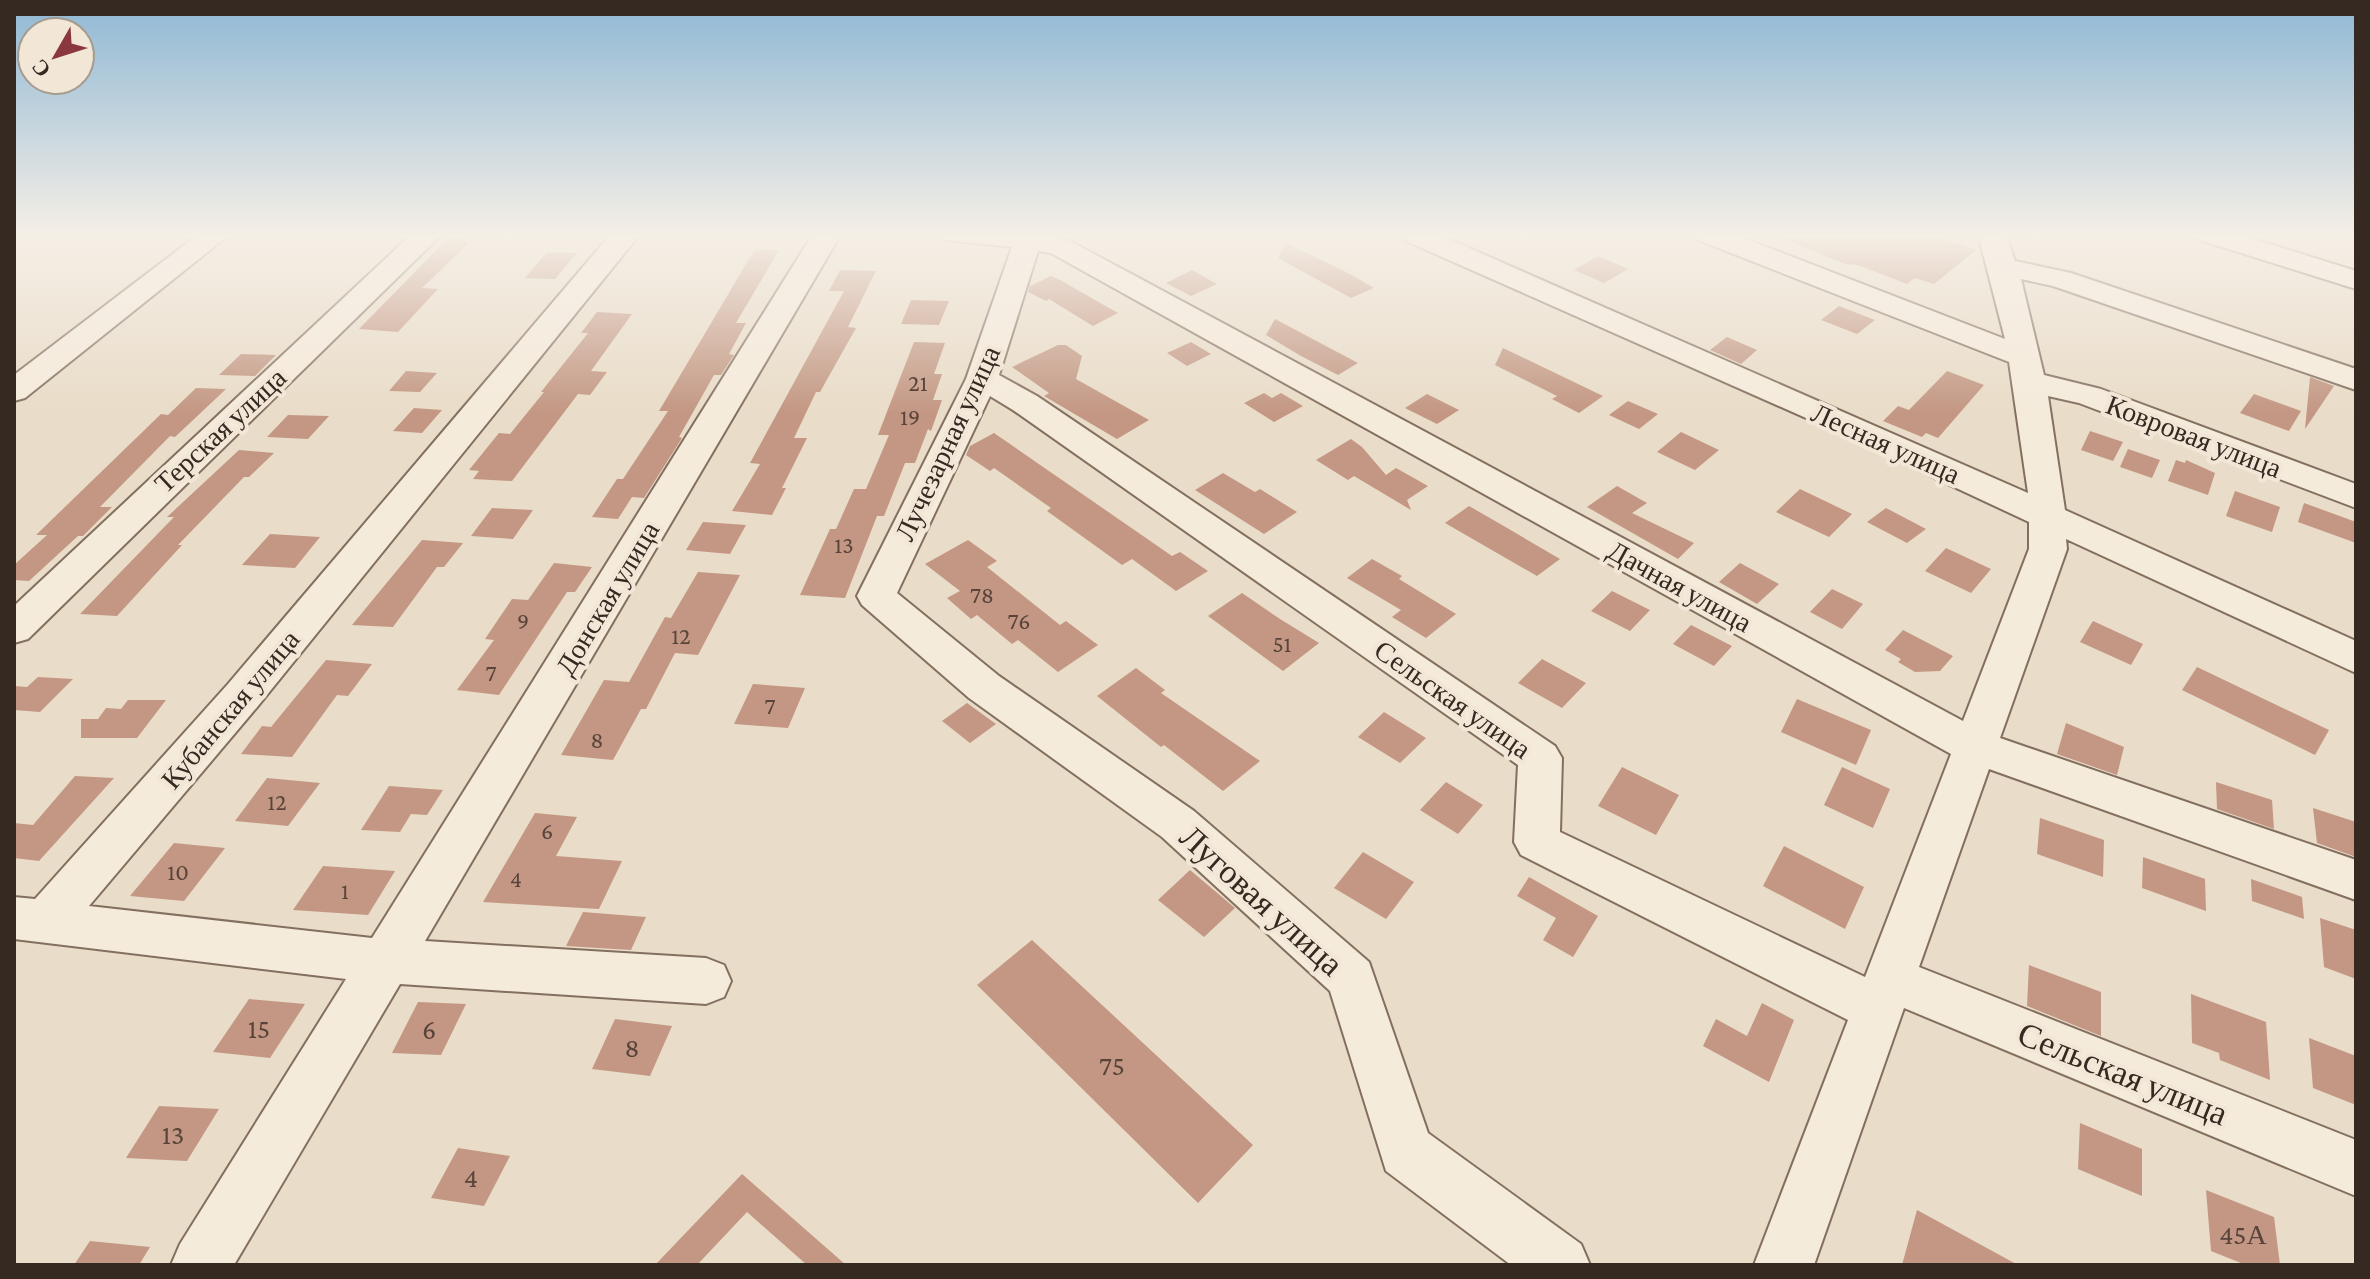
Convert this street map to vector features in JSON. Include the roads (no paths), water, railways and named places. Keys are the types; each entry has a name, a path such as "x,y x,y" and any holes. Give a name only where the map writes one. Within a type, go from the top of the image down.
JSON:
{"street":[{"path":"14,391 139,294"},
{"name":"Терская улица","path":"14,629 365,294"},
{"name":"Кубанская улица","path":"31,919 243,695 576,294"},
{"name":"Донская улица","path":"384,961 791,294"},
{"name":"Лучезарная улица","path":"876,596 982,379 1010,294"},
{"name":"Дачная улица","path":"1145,294 1975,747 2356,880"},
{"name":"Лесная улица","path":"1550,294 1827,415 2356,658"},
{"name":"Ковровая улица","path":"1849,294 2090,396 2356,497"},
{"path":"1784,1265 2048,549 2048,517 2027,369 2008,294"},
{"path":"2104,294 2356,380"},
{"name":"Сельская улица","path":"982,379 1025,403 1540,758 1537,842 1884,994 2356,1168"},
{"name":"Луговая улица","path":"876,596 984,687 1178,824 1351,978 1406,1151 1560,1265"},
{"name":"Кубанская улица","path":"31,919 384,961 706,981"},
{"path":"201,1265 384,961"}]}
